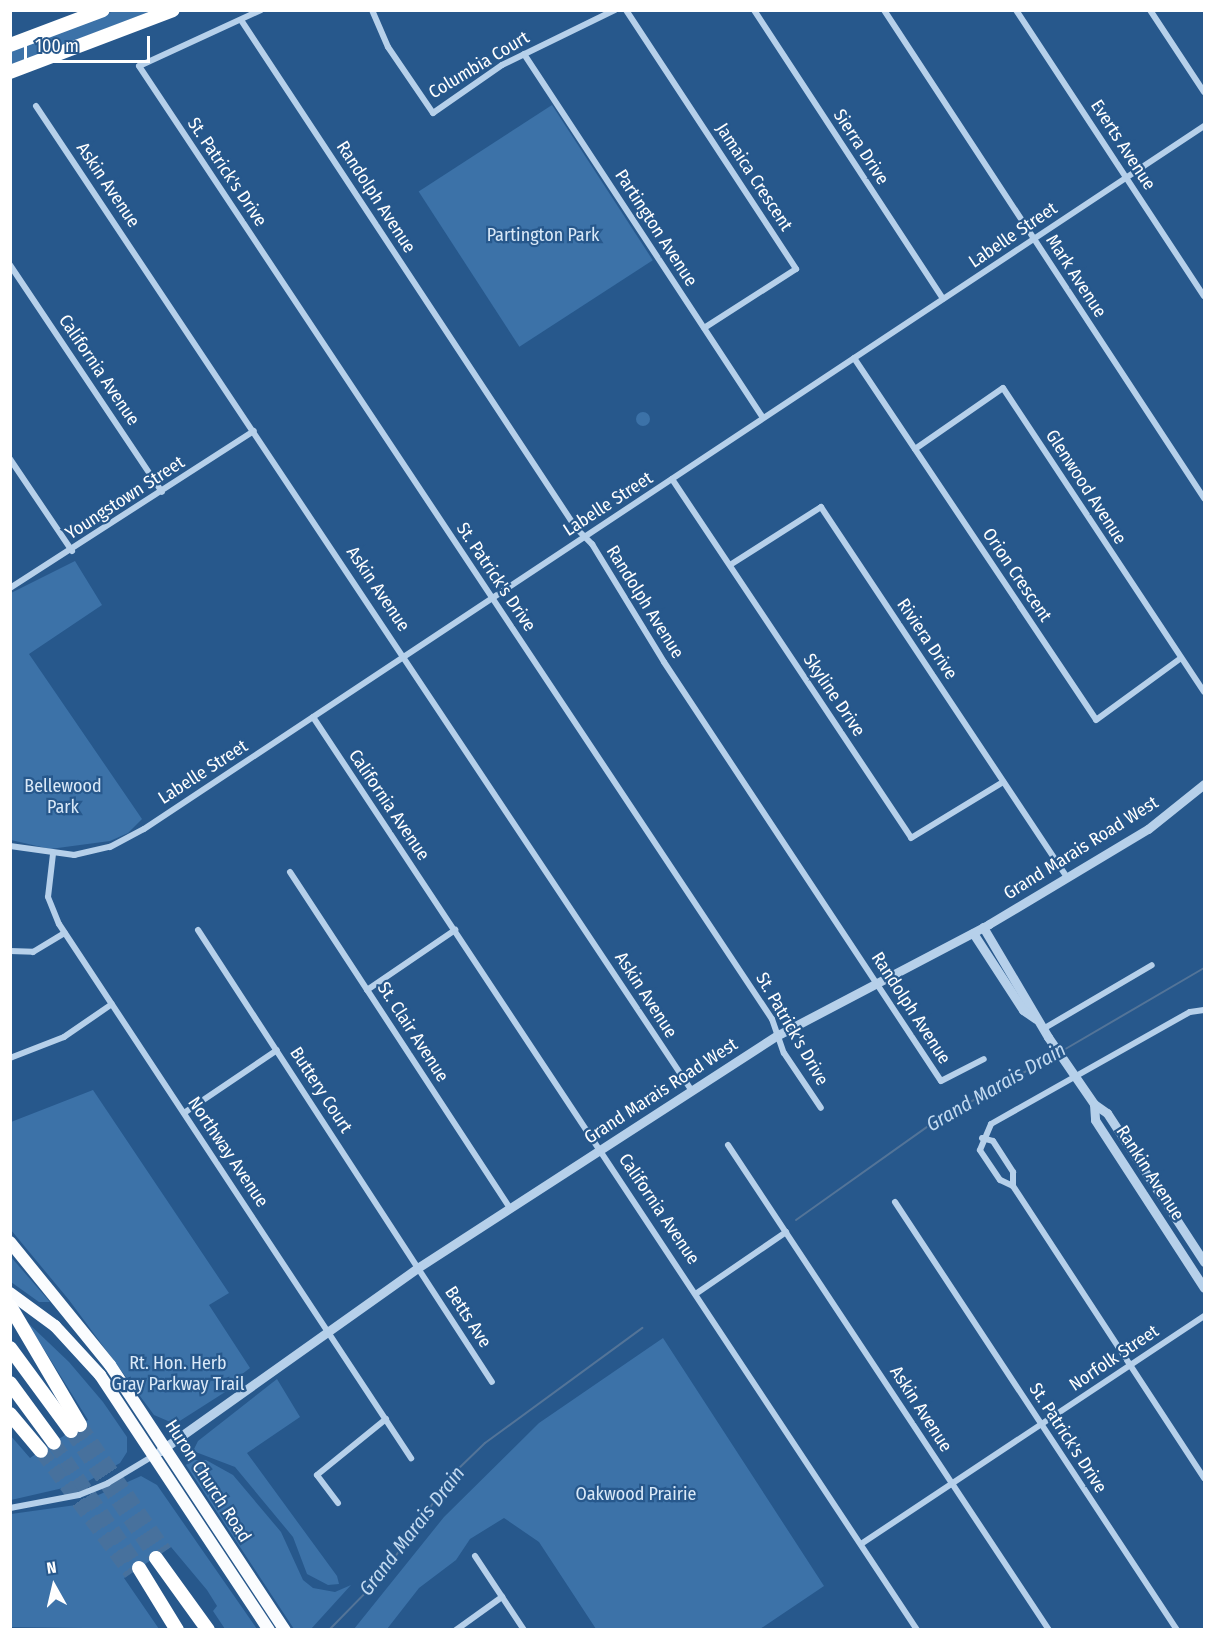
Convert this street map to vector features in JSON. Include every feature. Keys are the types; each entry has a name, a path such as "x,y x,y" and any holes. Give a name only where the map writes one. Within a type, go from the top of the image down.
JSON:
{"highway":[{"path":"10,45 103,10"},
{"path":"10,72 173,10"},
{"path":"10,1306 76,1428 10,1348"},
{"path":"10,1383 54,1443"},
{"path":"10,1414 41,1451"},
{"path":"161,1554 208,1629"},
{"path":"135,1571 152,1591 177,1629"}],"main road":[{"name":"Huron Church Road","path":"10,1242 92,1340 285,1629"},
{"name":"Huron Church Road","path":"10,1293 39,1313 87,1358 269,1629"}],"street":[{"path":"241,20 261,10"},
{"name":"Columbia Court","path":"372,10 388,47 433,113 488,74 615,10"},
{"name":"Jamaica Crescent","path":"626,10 796,269 704,328"},
{"name":"Sierra Drive","path":"754,10 943,299"},
{"name":"Mark Avenue","path":"884,10 1204,498"},
{"name":"Everts Avenue","path":"1017,10 1204,296"},
{"path":"1150,10 1204,92"},
{"name":"St. Patrick's Drive","path":"241,20 139,66 772,1019 784,1053 821,1108"},
{"name":"Randolph Avenue","path":"241,20 585,537 941,1081 984,1059"},
{"name":"Partington Avenue","path":"524,54 764,418"},
{"name":"Askin Avenue","path":"36,106 692,1091"},
{"name":"Labelle Street","path":"10,846 52,854 99,850 133,836 1204,126"},
{"name":"California Avenue","path":"10,265 162,492"},
{"name":"Orion Crescent","path":"854,358 1096,720 1181,658"},
{"name":"Glenwood Avenue","path":"915,449 1003,388 1204,692"},
{"name":"Youngstown Street","path":"10,588 72,551 254,431"},
{"path":"10,459 72,551"},
{"name":"Skyline Drive","path":"672,479 911,838 1003,782"},
{"name":"Riviera Drive","path":"730,565 821,507 1067,877"},
{"name":"California Avenue","path":"313,717 697,1293 917,1629"},
{"name":"Grand Marais Road West","path":"153,1456 419,1267 778,1035 876,981 973,933 1148,829 1204,784"},
{"name":"Northway Avenue","path":"52,854 48,897 65,933 329,1330 411,1458"},
{"name":"St. Clair Avenue","path":"290,872 510,1208"},
{"name":"Rankin Avenue","path":"983,927 1032,1006 1036,1019 1094,1104 1107,1113 1204,1262"},
{"name":"Buttery Court","path":"198,930 419,1267"},
{"path":"367,990 455,930"},
{"path":"10,951 33,952 65,933"},
{"name":"Rankin Avenue","path":"973,933 1023,1010 1036,1019"},
{"path":"1046,1033 1152,965"},
{"path":"10,1058 64,1037 112,1004"},
{"path":"1204,1010 1190,1012 1073,1074 991,1124 982,1138 980,1150 1000,1180 1013,1186 1204,1478"},
{"path":"184,1113 277,1050"},
{"name":"Rankin Avenue","path":"1094,1104 1095,1120 1204,1288"},
{"path":"982,1138 993,1141 1013,1172 1013,1186"},
{"name":"Askin Avenue","path":"728,1145 1049,1629"},
{"name":"St. Patrick's Drive","path":"895,1202 1177,1629"},
{"path":"697,1293 786,1232"},
{"name":"Betts Ave","path":"419,1267 492,1382"},
{"name":"Norfolk Street","path":"861,1544 1204,1316"},
{"path":"338,1503 316,1475 386,1419"},
{"path":"10,1508 88,1492 153,1456"},
{"path":"475,1556 524,1629"},
{"path":"456,1629 502,1597"}],"green space":[{"path":"114,11 151,11 11,65 10,50"},
{"name":"Partington Park","path":"552,105 653,260 519,347 419,192"},
{"path":"640,412 646,412 650,419 646,426 640,426 636,422 636,416"},
{"name":"Bellewood Park","path":"75,561 102,605 29,654 142,819 128,833 110,841 50,849 11,840 11,593"},
{"path":"93,1090 229,1293 209,1305 250,1368 237,1378 233,1387 175,1424 154,1415 69,1300 11,1230 11,1122"},
{"path":"10,1257 50,1302 39,1302 11,1282"},
{"name":"Rt. Hon. Herb Gray Parkway Trail","path":"27,1322 69,1362 103,1402 127,1437 127,1452 120,1463 85,1483 11,1500 10,1435 30,1458 88,1420"},
{"name":"Oakwood Prairie","path":"663,1338 824,1586 760,1629 596,1629 539,1542 504,1518 470,1539 456,1560 419,1588 387,1629 354,1629 444,1517 539,1423"},
{"path":"277,1379 300,1417 247,1453 337,1576 339,1584 328,1585 307,1574 293,1537 235,1467 193,1451 198,1441"},
{"path":"191,1460 206,1460 233,1475 281,1532 303,1580 313,1588 335,1592 351,1585 311,1629 294,1629 186,1465"},
{"path":"141,1476 157,1485 257,1629 225,1629 213,1611 217,1606 207,1590 171,1547 124,1578 159,1629 11,1627 11,1514 76,1505"}],"waterway":[{"name":"Grand Marais Drain","path":"1062,1051 1204,968"},
{"name":"Grand Marais Drain","path":"796,1220 934,1122 1057,1054"},
{"name":"Grand Marais Drain","path":"329,1630 380,1578 455,1472 485,1443 642,1328"}],"tunnel":[{"path":"80,1425 165,1551"},
{"path":"71,1431 156,1558"},
{"path":"54,1443 139,1568"},
{"path":"41,1451 131,1574"}]}
